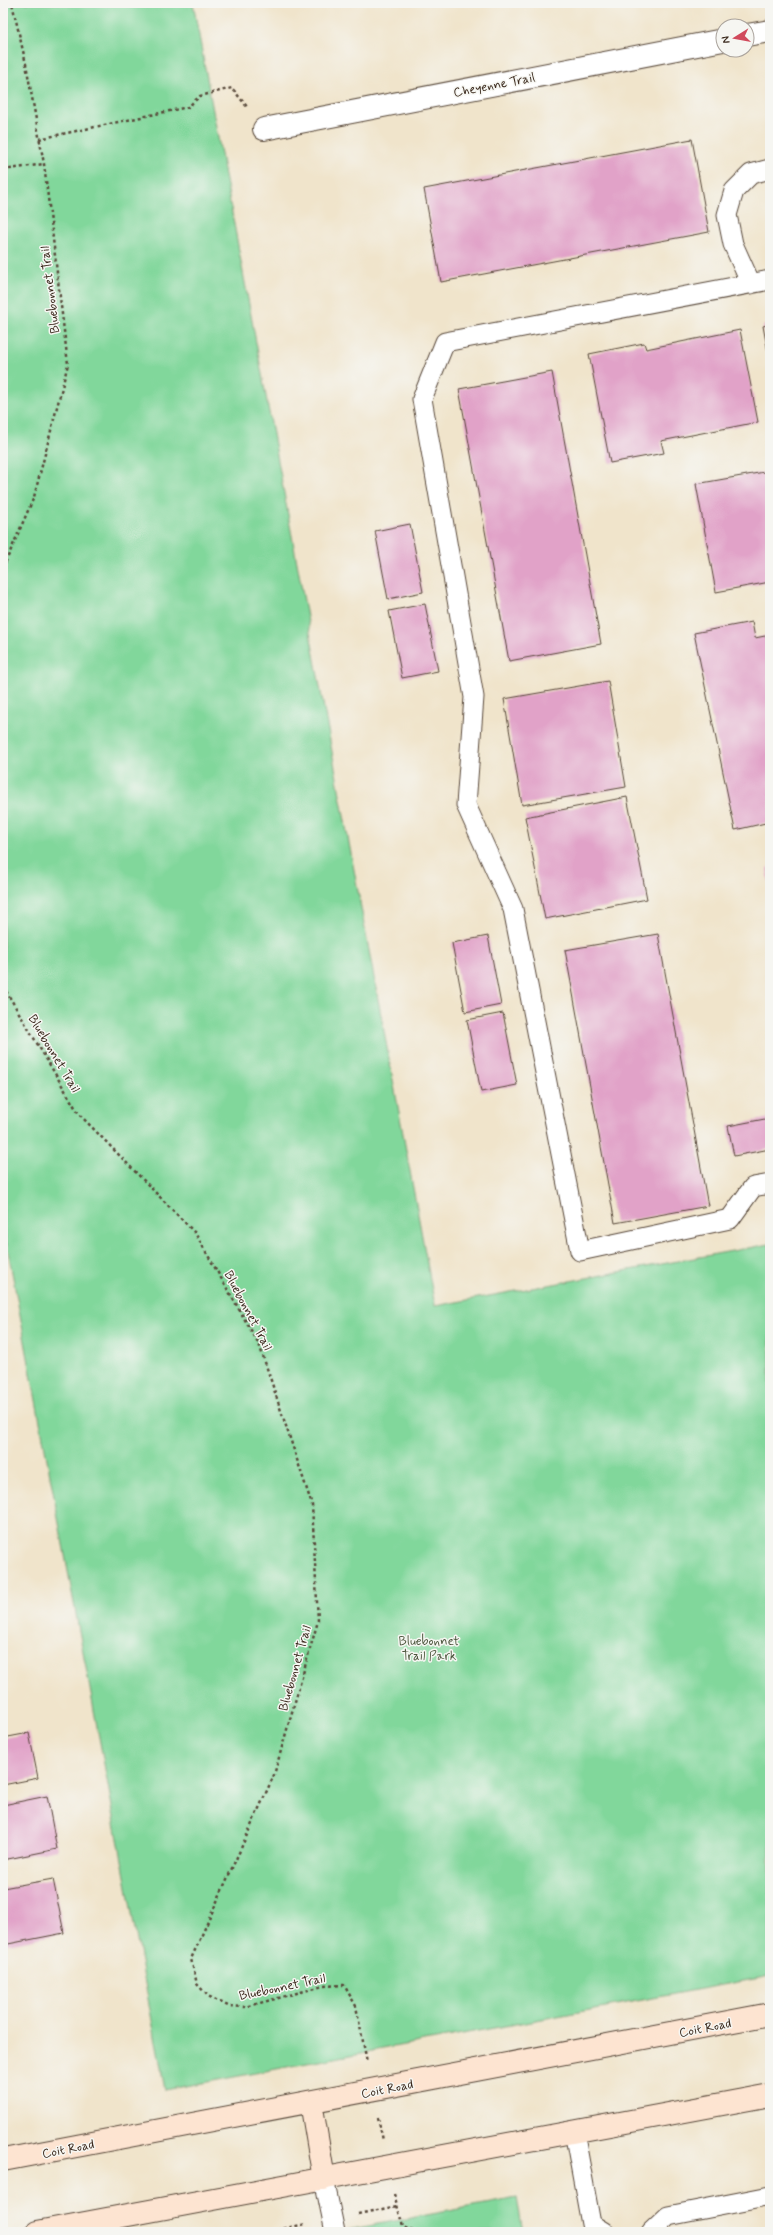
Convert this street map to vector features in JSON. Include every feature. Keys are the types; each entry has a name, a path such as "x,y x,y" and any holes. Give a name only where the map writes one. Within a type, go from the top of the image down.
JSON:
{"main road":[{"name":"Coit Road","path":"3,2160 373,2091 770,2014"},
{"path":"38,2232 770,2095"},
{"path":"311,2102 324,2178"}],"street":[{"path":"755,34 770,31"},
{"name":"Cheyenne Trail","path":"264,129 715,42"}],"lane":[{"path":"751,284 733,244 727,215 734,191 751,174 770,170"},
{"path":"770,280 445,342 422,399 474,698 466,805 513,909 580,1250 730,1219 753,1187 770,1184"},
{"path":"574,2131 591,2224 604,2232"},
{"path":"324,2178 334,2232"},
{"path":"651,2232 668,2216 770,2196"}],"path":[{"name":"Bluebonnet Trail","path":"3,568 34,498 68,364 44,164 26,64 12,3"},
{"path":"39,139 188,107 200,96 232,88 264,129"},
{"path":"3,170 44,164"},
{"name":"Bluebonnet Trail","path":"3,986 79,1114 195,1233 259,1344 312,1505 318,1620 274,1775 191,1959 197,1984 208,1996 228,2006 245,2007 323,1986 344,1985 356,2006 388,2167 402,2227 415,2232"},
{"path":"362,2213 397,2206"},
{"path":"266,2232 300,2225"}],"green space":[{"name":"Bluebonnet Trail Park","path":"3,3 193,3 435,1306 770,1244 770,1976 165,2090 3,1224"},
{"path":"517,2198 523,2232 336,2232"}],"building":[{"path":"256,3 271,3 271,4 257,6"},
{"path":"692,139 709,232 441,282 424,189"},
{"path":"770,324 770,358 769,358 763,326"},
{"path":"740,330 758,422 661,441 664,453 610,463 589,354 644,343 646,349"},
{"path":"552,372 601,644 509,661 459,389"},
{"path":"770,471 770,582 716,592 696,484"},
{"path":"410,524 423,592 388,599 375,531"},
{"path":"425,604 438,671 402,678 389,611"},
{"path":"752,622 755,638 770,635 770,822 735,830 694,633"},
{"path":"608,681 626,787 522,805 504,699"},
{"path":"627,797 647,899 545,919 525,817"},
{"path":"770,867 770,882 769,882 767,868"},
{"path":"658,934 708,1206 615,1223 565,950"},
{"path":"488,936 501,1005 465,1012 452,943"},
{"path":"503,1013 517,1085 481,1092 467,1020"},
{"path":"770,1118 770,1149 734,1156 728,1126"},
{"path":"29,1733 38,1778 3,1785 3,1738"},
{"path":"47,1796 57,1849 3,1860 3,1805"},
{"path":"53,1879 64,1933 3,1945 3,1888"}]}
